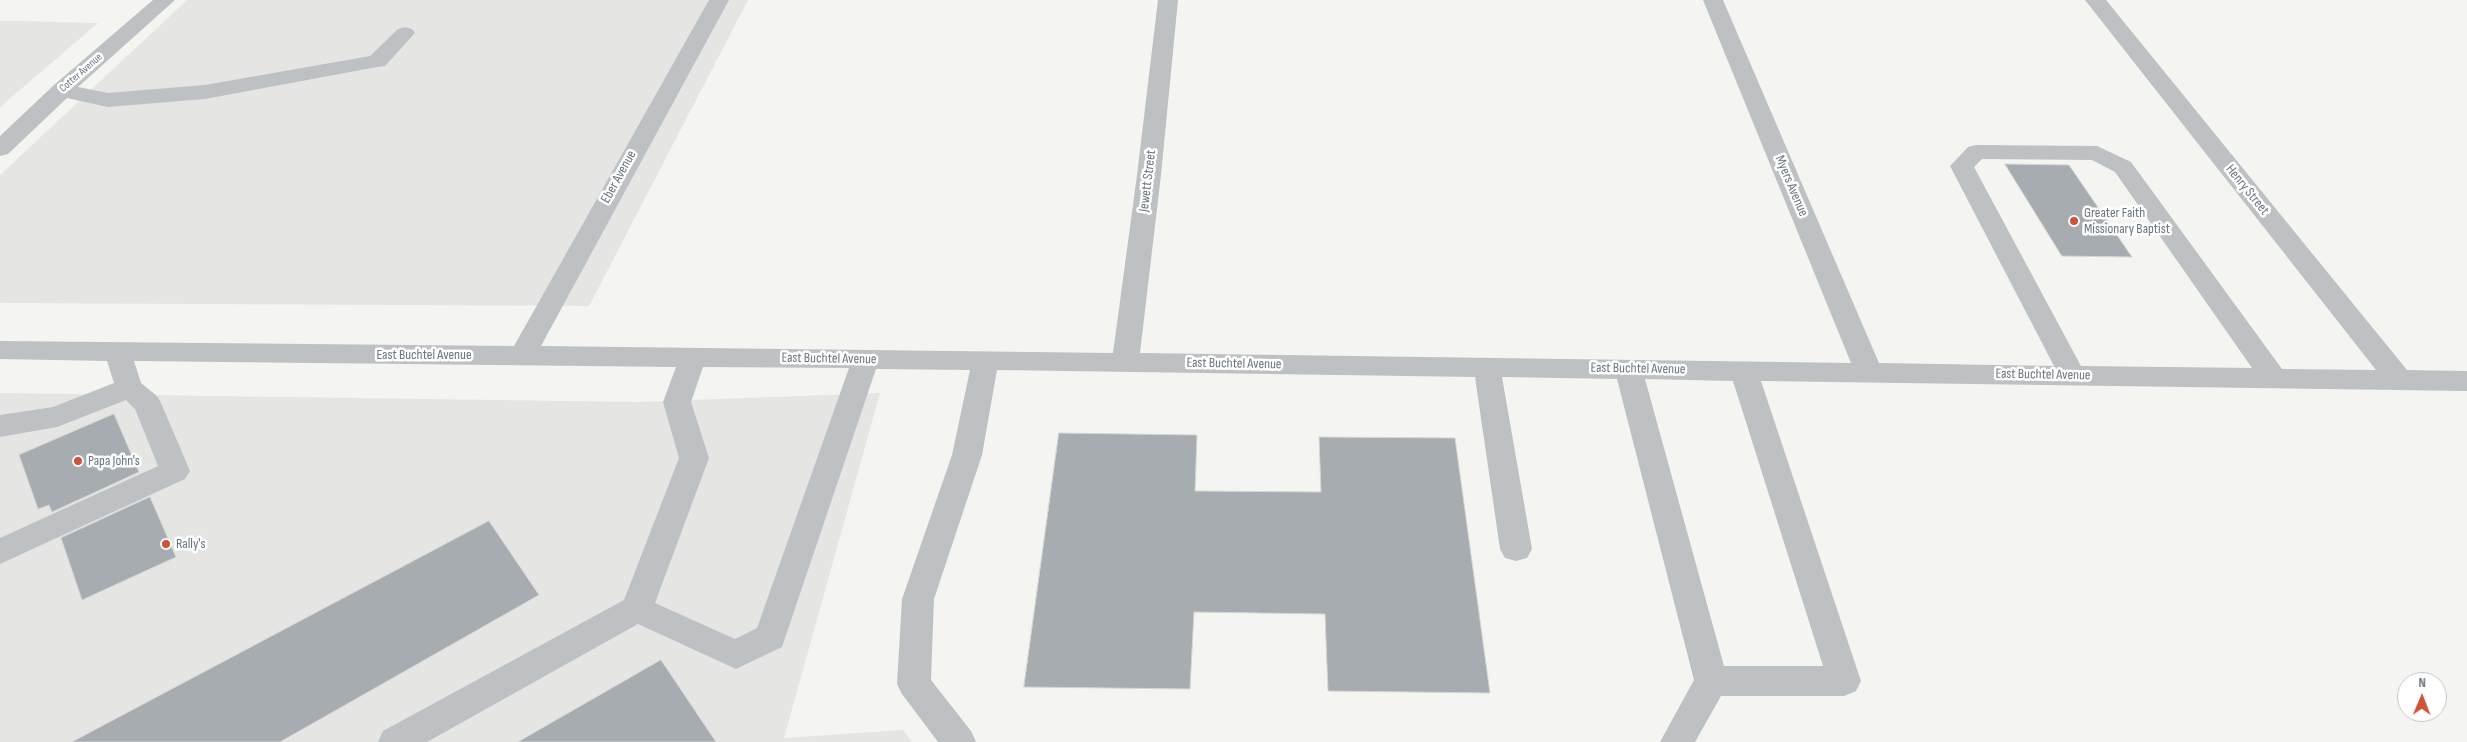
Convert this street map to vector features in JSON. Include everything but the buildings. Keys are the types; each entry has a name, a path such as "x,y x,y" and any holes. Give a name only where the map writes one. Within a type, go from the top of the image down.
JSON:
{"street":[{"name":"Cotter Avenue","path":"0,149 62,90 164,0"},
{"name":"Eber Avenue","path":"522,356 719,0"},
{"name":"Jewett Street","path":"1124,362 1149,175 1168,0"},
{"name":"Myers Avenue","path":"1713,0 1869,373"},
{"name":"Henry Street","path":"2095,0 2399,380"},
{"path":"62,90 108,100 205,92 377,61 404,32"},
{"path":"2073,376 1962,166 1976,152 2097,153 2123,167 2274,378"},
{"name":"East Buchtel Avenue","path":"0,350 118,353 1124,362 2467,381"},
{"path":"10,547 36,519 169,457 147,403 129,388 118,353"},
{"path":"395,742 637,609 694,458 678,402 692,358"},
{"path":"637,609 736,655 770,637 866,359"},
{"path":"959,742 914,684 918,599 967,455 985,361"},
{"path":"1486,367 1516,549"},
{"path":"1628,369 1711,681 1677,742"},
{"path":"1711,681 1844,680 1744,371"},
{"path":"0,426 57,417 129,388"}],"shaded area":[{"path":"187,0 748,0 589,306 0,303 0,175"},
{"path":"0,21 16,21 98,23 0,107"},
{"path":"0,393 639,402 880,393 784,738 903,730 912,742 0,742"}],"place":[{"name":"Greater Faith Missionary Baptist","path":"2074,221"},
{"name":"Papa John's","path":"78,461"},
{"name":"Rally's","path":"166,544"}]}
